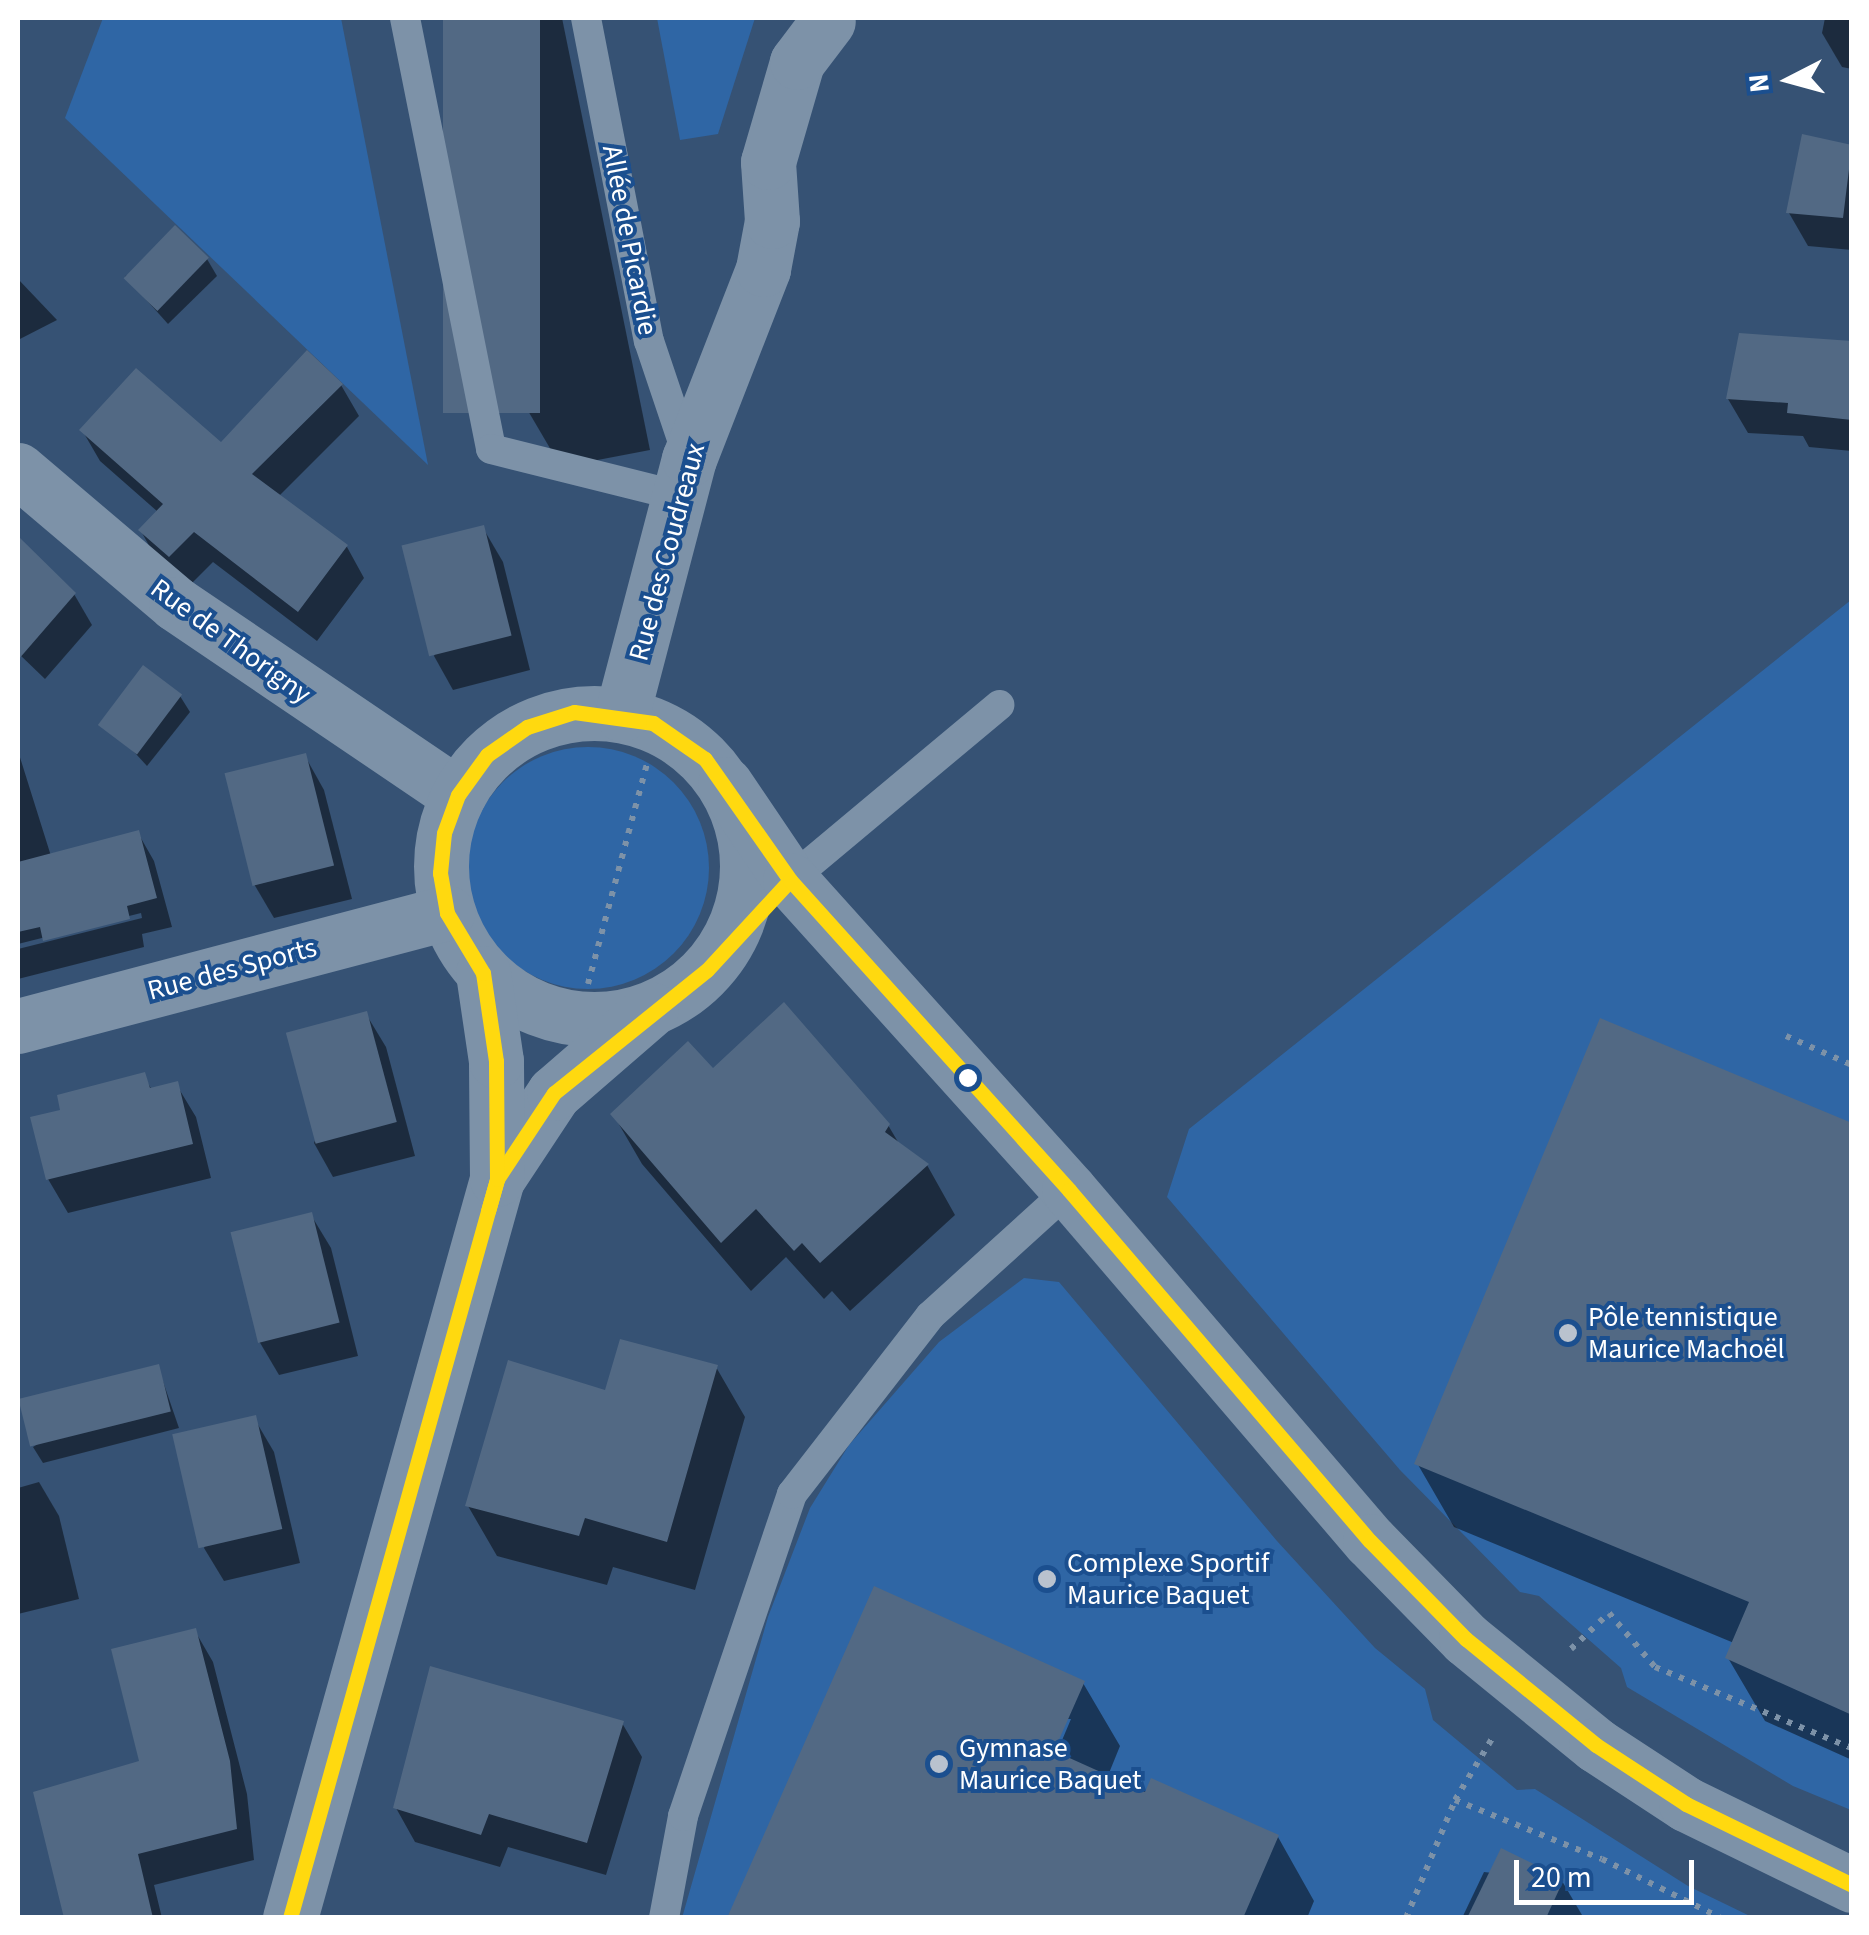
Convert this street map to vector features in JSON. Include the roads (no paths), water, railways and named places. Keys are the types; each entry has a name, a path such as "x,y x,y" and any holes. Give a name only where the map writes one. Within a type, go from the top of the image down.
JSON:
{"street":[{"name":"Rue des Coudreaux","path":"622,714 684,477 741,332 772,220 802,168 830,68 828,19"},
{"name":"Rue de Thorigny","path":"18,470 176,604 458,795"},
{"path":"634,1014 544,1012 511,996 484,973 447,912 440,873 444,833 458,795 486,755 526,727 574,712 622,714 673,732 725,784 790,880 1068,1190 1370,1541 1530,1694 1686,1804 1852,1884"},
{"path":"707,970 735,928 748,880 744,830 725,784"},
{"path":"497,1179 554,1093 634,1014 707,970 790,880"},
{"name":"Rue des Sports","path":"18,1026 447,912"},
{"path":"290,1918 497,1179 496,1060 484,973"}],"lane":[{"path":"405,18 492,449 684,477"},
{"name":"Allée de Picardie","path":"586,18 649,341 684,477"},
{"path":"790,880 1000,705"},
{"path":"664,1918 683,1816 792,1494 930,1316 1068,1190"}],"place":[{"name":"Pôle tennistique Maurice Machoël","path":"1568,1333"},
{"name":"Complexe Sportif Maurice Baquet","path":"1047,1579"},
{"name":"Gymnase Maurice Baquet","path":"939,1764"}]}
